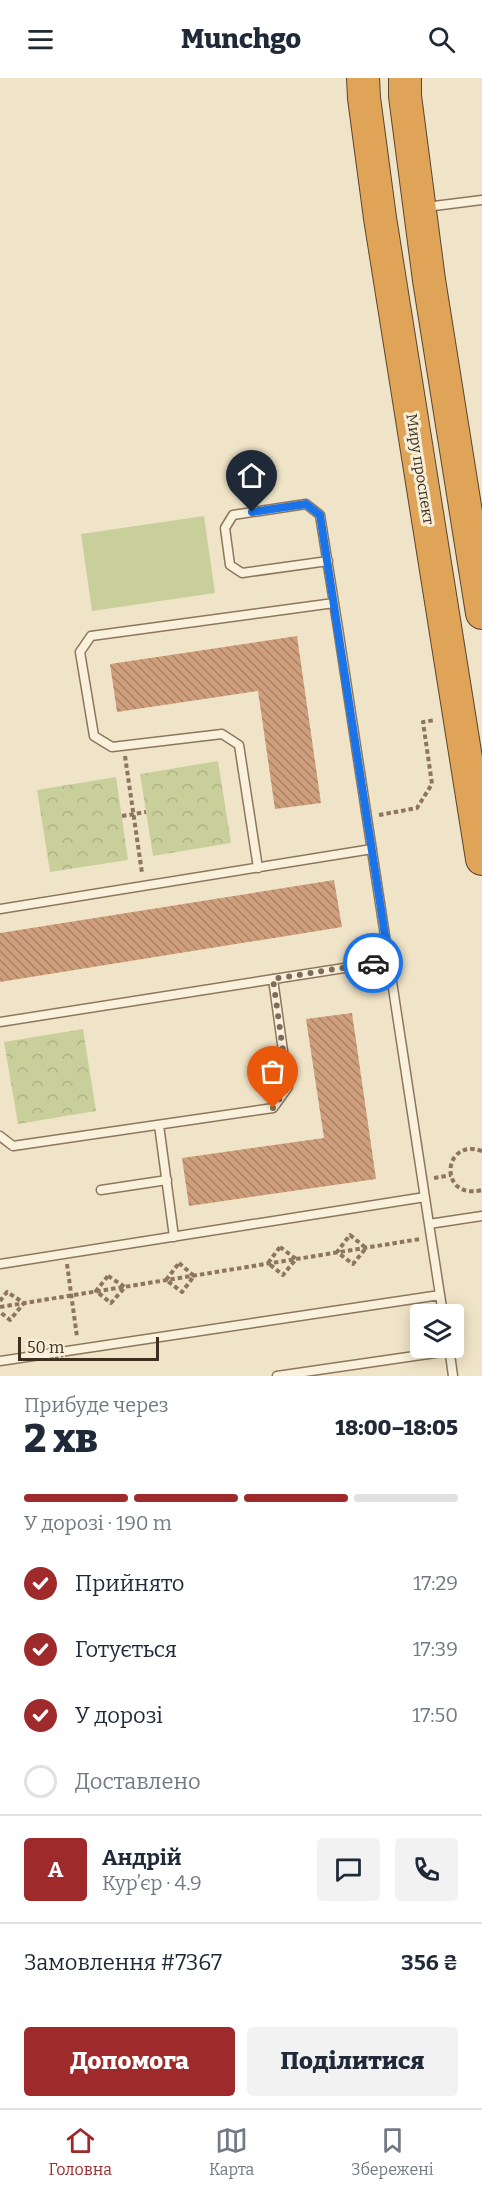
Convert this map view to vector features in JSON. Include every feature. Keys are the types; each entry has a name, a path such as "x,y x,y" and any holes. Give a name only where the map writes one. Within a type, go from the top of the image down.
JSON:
{"highway":[{"name":"Миру проспект","path":"363,78 380,218 482,859"},
{"path":"405,78 418,208 482,613"}],"lane":[{"path":"418,208 482,200"},
{"path":"328,561 242,573 231,565 225,528 233,515 306,504 320,515 328,561 441,1304"},
{"path":"258,868 239,745 222,734 112,747 94,736 80,652 91,636 334,603"},
{"path":"0,909 372,849"},
{"path":"0,1022 389,961"},
{"path":"0,1136 13,1146 273,1108 288,1087 273,979"},
{"path":"159,1125 174,1237"},
{"path":"101,1190 167,1180"},
{"path":"0,1264 425,1197"},
{"path":"429,1224 482,1216"},
{"path":"0,1361 440,1295"},
{"path":"277,1376 410,1355"},
{"path":"450,1358 453,1376"}],"path":[{"path":"367,817 417,808 432,784 423,722 435,720"},
{"path":"124,746 144,886"},
{"path":"122,816 146,812"},
{"path":"482,1151 473,1148 462,1150 453,1159 450,1170 453,1181 460,1189 471,1192 482,1190"},
{"path":"337,1252 350,1235 366,1248"},
{"path":"0,1307 432,1237"},
{"path":"268,1263 280,1247 296,1259"},
{"path":"337,1252 353,1264 366,1248"},
{"path":"65,1254 79,1349"},
{"path":"268,1263 283,1275 296,1259"},
{"path":"166,1280 179,1263 194,1275"},
{"path":"166,1280 182,1292 194,1275"},
{"path":"96,1292 108,1276 125,1287"},
{"path":"96,1292 111,1303 125,1287"},
{"path":"0,1301 7,1292 24,1303"},
{"path":"0,1312 10,1320 24,1303"}],"green space":[{"path":"204,516 215,593 92,611 81,534"},
{"path":"218,761 231,843 153,856 140,774"},
{"path":"116,777 128,860 50,872 37,790"},
{"path":"83,1029 96,1111 18,1124 4,1042"}],"building":[{"path":"297,636 321,803 275,809 258,691 117,712 110,664"},
{"path":"334,880 342,927 0,982 0,933"},
{"path":"352,1013 376,1179 189,1206 182,1158 324,1138 306,1019"}],"way so far":[{"path":"273,1108 288,1087 273,979 373,963"}],"route":[{"path":"252,512 306,504 320,515 389,961 373,963"}]}
